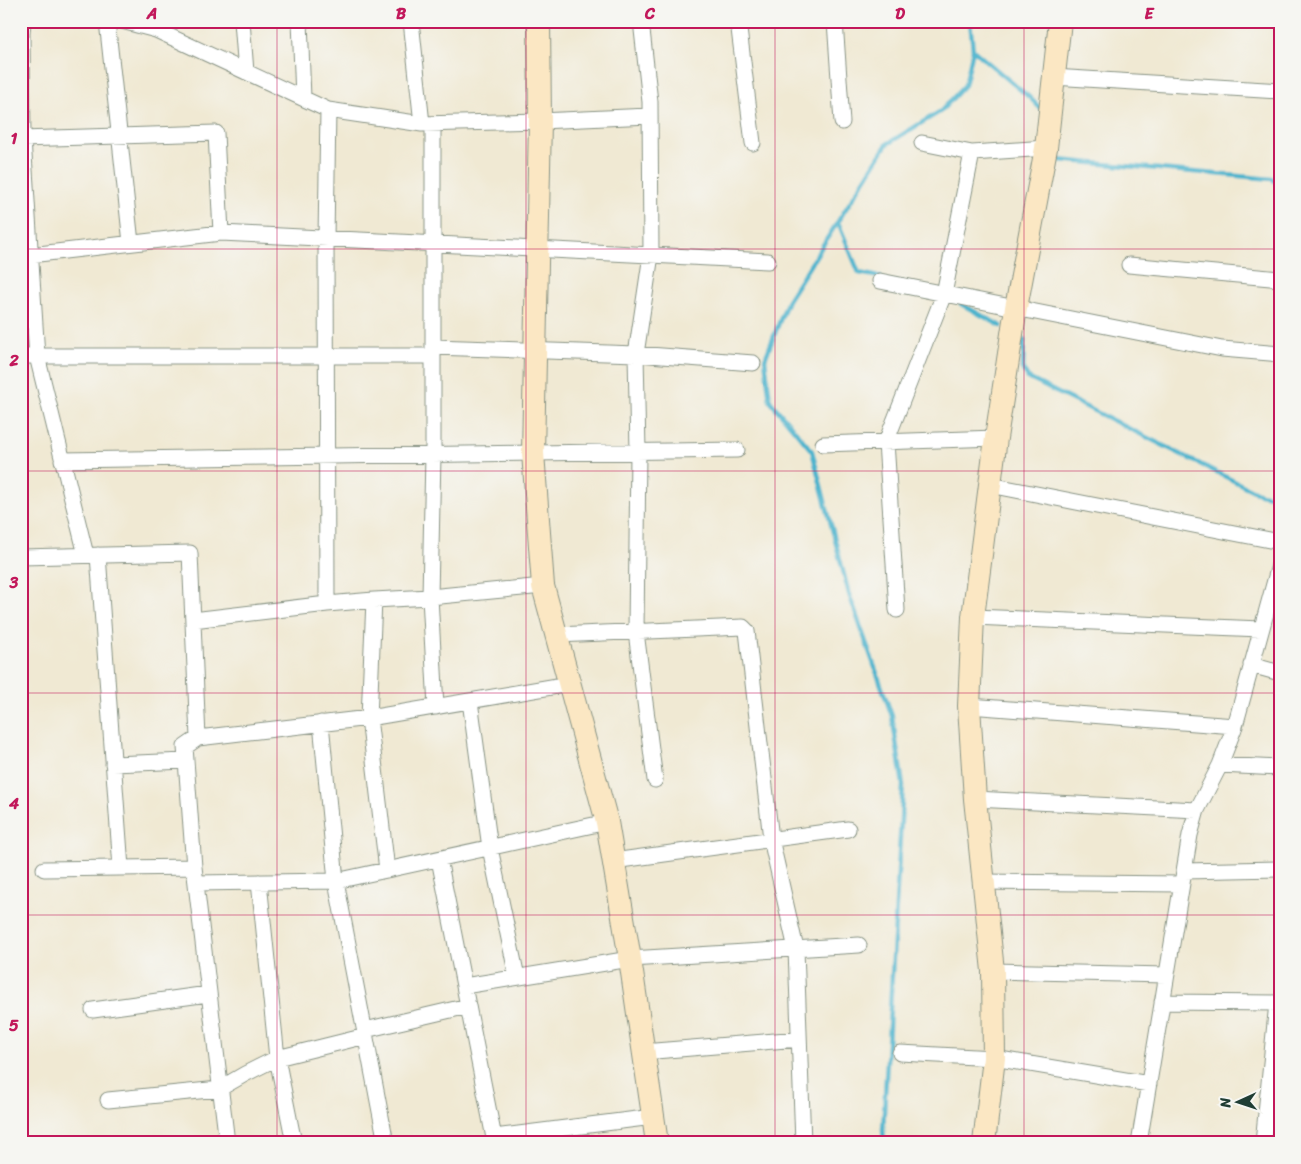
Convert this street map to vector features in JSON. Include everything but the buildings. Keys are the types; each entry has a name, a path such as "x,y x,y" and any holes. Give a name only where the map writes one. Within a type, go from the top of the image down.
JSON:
{"street":[{"path":"23,21 22,139 27,262 37,356 62,460 92,555 113,764 121,868"},
{"path":"107,21 131,244"},
{"path":"122,21 155,26 246,72 328,110 428,124 649,116"},
{"path":"242,21 246,72"},
{"path":"300,21 303,98"},
{"path":"411,21 428,124 433,244 433,454 430,597 436,706"},
{"path":"540,21 540,121 533,453 543,586 607,822 630,959 657,1143"},
{"path":"641,21 650,102 651,255 636,354 638,452 636,632 655,780"},
{"path":"738,21 753,143"},
{"path":"835,21 842,122"},
{"path":"985,1143 994,1058 993,971 969,706 973,617 996,438 1016,308 1046,148 1060,21"},
{"path":"1053,77 1280,91"},
{"path":"327,604 326,239 328,110"},
{"path":"22,139 216,133 221,233"},
{"path":"922,143 972,153 1046,148"},
{"path":"897,610 886,442 944,294 972,153"},
{"path":"27,262 131,244 221,233 768,261"},
{"path":"1129,265 1280,279"},
{"path":"880,281 1222,349 1280,354"},
{"path":"21,356 326,356 535,351 636,354 753,362"},
{"path":"823,444 996,438"},
{"path":"62,460 737,450"},
{"path":"990,485 1280,542"},
{"path":"21,557 190,553 198,738"},
{"path":"1139,1143 1190,835 1197,810 1220,765 1235,726 1261,629 1275,598 1280,562"},
{"path":"193,620 327,604 430,597 543,586"},
{"path":"374,600 369,718 387,870"},
{"path":"973,617 1261,629"},
{"path":"556,635 746,628 771,839 796,949 803,1143"},
{"path":"1251,665 1280,673"},
{"path":"227,1143 219,1090 194,867 185,747 198,738 369,718 569,684"},
{"path":"470,701 490,848 517,977"},
{"path":"969,706 1235,726"},
{"path":"321,724 336,881 386,1143"},
{"path":"113,764 186,761"},
{"path":"1220,765 1280,768"},
{"path":"976,799 1197,810"},
{"path":"196,884 336,881 607,822"},
{"path":"613,861 848,829"},
{"path":"439,859 494,1140 653,1117"},
{"path":"44,869 194,867"},
{"path":"984,882 1183,877 1280,869"},
{"path":"258,882 277,1058 294,1143"},
{"path":"464,986 630,959 859,945"},
{"path":"993,971 1166,975"},
{"path":"93,1010 208,994"},
{"path":"1162,1002 1278,1004 1263,1143"},
{"path":"108,1100 219,1090 277,1058 468,1006"},
{"path":"643,1052 799,1039"},
{"path":"900,1053 994,1058 1149,1084"}],"waterway":[{"path":"884,1143 883,1130 903,785 892,716 849,594 812,451 770,401 765,359 788,300 887,144 941,111 965,85 973,50 970,21"},
{"path":"973,50 1041,109"},
{"path":"1058,160 1272,179 1280,185"},
{"path":"838,222 859,273 880,277"},
{"path":"961,304 1001,326"},
{"path":"1024,340 1023,370 1028,378 1260,494 1280,496"}]}
